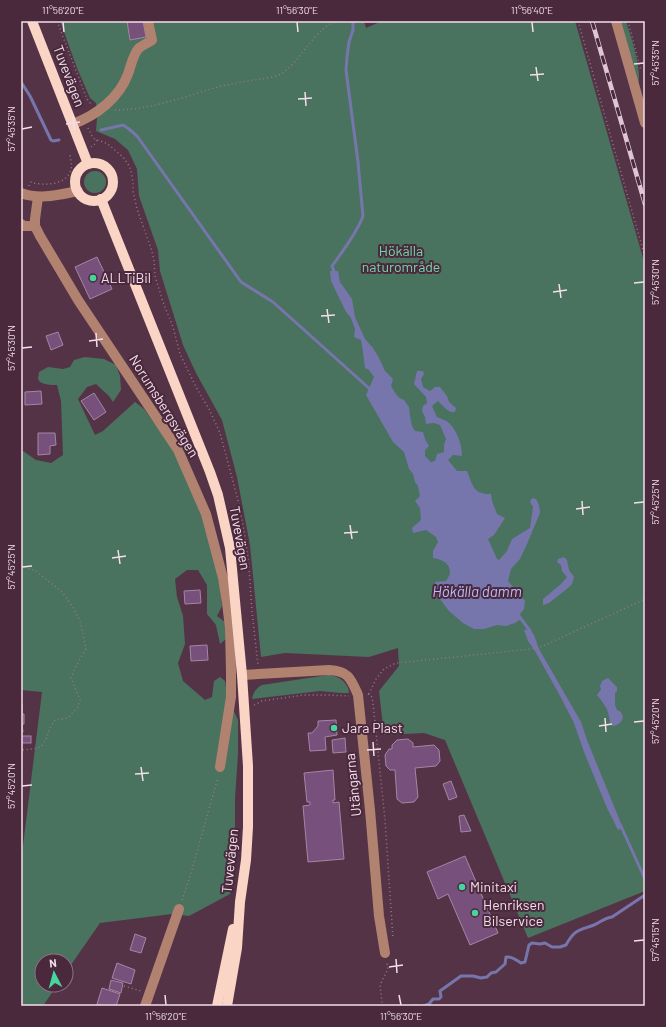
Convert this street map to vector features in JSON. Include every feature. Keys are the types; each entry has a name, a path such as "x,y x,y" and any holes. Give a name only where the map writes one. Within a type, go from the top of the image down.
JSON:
{"main road":[{"name":"Tuvevägen","path":"32,21 88,164"},
{"path":"93,163 103,165 107,167 112,175 112,190 106,197 97,201 84,198 78,191 75,182 78,173 88,164 93,163"},
{"name":"Tuvevägen","path":"101,199 210,472 218,495 230,548 242,675 248,766 248,826 237,948 227,1006"},
{"name":"Tuvevägen","path":"217,1006 229,945 240,902"}],"street":[{"path":"72,124 84,120 101,109 118,93 124,84 134,56 139,48 152,40 148,21"},
{"path":"616,21 645,123"},
{"path":"23,193 38,197 48,197 78,191"},
{"path":"21,224 24,226 35,226 38,197"},
{"name":"Norumsbergsvägen","path":"35,226 49,253 78,300 178,450 206,514 223,578 230,628 231,697 220,767"},
{"name":"Utängarna","path":"242,675 337,670 349,676 352,681 358,695 385,953"},
{"path":"145,1006 179,909"}],"path":[{"path":"57,21 87,99 96,108 126,110 170,102 220,86 279,75 289,68 326,26 338,21"},
{"path":"578,21 645,257"},
{"path":"84,120 93,138 109,145 123,157 128,164 137,209 152,251 155,276 173,327 180,354 220,433 239,504 245,536 248,555 253,627 260,675"},
{"path":"21,212 23,193 31,182 54,183 67,177 71,169 70,156 94,145 97,140"},
{"path":"21,566 36,572 62,592 80,621 86,649 71,678 80,700 78,707 68,718 56,720 50,728 41,747 21,750"},
{"path":"370,694 376,679 384,669 396,663 532,649 543,646 645,599"},
{"path":"179,909 191,873 220,767"},
{"path":"124,986 150,994"}],"green space":[{"name":"Hökälla naturområde","path":"60,21 364,21 366,28 382,21 575,21 645,265 645,891 528,938 445,740 424,733 384,735 379,691 399,666 398,648 369,657 285,653 261,657 250,545 237,477 222,420 196,373 183,345 160,271 158,250 139,196 137,169 128,150 115,139 96,131 96,103 90,98 77,68"},
{"path":"621,21 626,21 633,43 639,71 638,84"},
{"path":"95,171 103,174 106,182 103,190 95,193 87,190 84,182 87,174"},
{"path":"85,357 104,359 116,365 120,376 121,390 113,402 109,396 96,384 87,387 78,399 95,435 103,431 135,402 144,409 177,457 205,524 220,587 222,606 217,616 225,622 226,639 220,644 216,625 207,614 207,585 198,570 187,570 175,579 177,597 183,616 185,644 178,663 183,681 205,700 212,697 214,681 220,677 225,681 228,699 238,720 233,874 230,894 189,916 172,914 100,923 74,960 74,953 34,953 34,993 52,993 43,1006 21,1006 21,862 42,692 21,690 21,451 36,460 51,463 63,455 61,401 57,385 46,384 38,379 39,372 48,367 63,369 70,367 74,360"},
{"path":"328,675 336,676 342,680 349,689 349,693 320,691 252,699 255,691 262,685"}],"water":[{"name":"Hökälla damm","path":"330,271 338,271 340,282 352,299 355,317 365,339 378,356 385,371 393,379 391,386 395,393 404,400 409,407 412,426 415,431 423,432 429,446 425,450 425,456 431,462 435,461 437,454 444,452 446,439 440,425 434,423 426,424 422,411 423,406 427,403 426,397 414,384 417,371 423,371 424,374 421,379 423,387 430,391 435,387 440,387 447,396 449,402 456,408 455,412 451,412 438,401 432,406 437,417 446,421 452,426 460,442 462,456 453,455 448,460 457,471 467,471 472,485 477,491 480,493 491,494 497,514 505,518 494,535 488,539 497,559 499,560 507,551 512,539 530,528 533,507 530,502 532,498 536,499 539,505 540,513 520,559 511,569 508,581 525,601 524,609 520,614 521,619 515,623 506,626 497,625 484,629 474,629 463,623 449,611 437,595 435,582 446,581 450,573 450,569 446,563 439,559 433,558 433,551 438,542 436,537 426,530 413,533 412,528 421,520 420,508 415,501 420,496 418,486 409,469 404,452 393,442 366,395 374,377 369,370 365,368 361,340 354,337 355,329 351,318 346,312 331,281"},
{"path":"564,557 567,560 569,570 574,577 572,584 549,603 543,605 543,599 567,577 562,571 561,565 557,562 558,559"},
{"path":"530,629 539,649 581,722 620,821 622,828 618,830 607,808 574,723 535,651 528,641 524,630"},
{"path":"608,678 617,687 617,691 615,693 615,705 623,717 620,723 614,726 611,725 606,708 597,695 601,689 600,686 602,681"}],"building":[{"path":"127,21 143,21 146,37 130,40"},
{"name":"ALLTiBil","path":"97,257 112,289 90,299 75,267"},
{"path":"58,332 63,345 51,350 46,336"},
{"path":"41,391 42,404 25,405 25,392"},
{"path":"94,393 106,412 94,420 81,401"},
{"path":"38,433 55,433 56,445 50,446 50,454 38,455"},
{"path":"200,590 201,603 185,604 184,591"},
{"path":"207,645 208,660 191,661 190,646"},
{"path":"21,704 22,714 24,714 24,724 22,724 23,732 21,732"},
{"path":"336,720 337,735 325,737 326,750 310,751 308,733 312,733 318,726 318,721"},
{"path":"21,736 31,736 31,743 21,743"},
{"path":"345,738 346,752 333,753 332,740"},
{"path":"408,739 413,743 413,747 434,745 439,750 440,761 436,766 415,768 418,797 414,802 402,803 397,799 395,770 390,770 386,766 385,755 389,749 392,749 392,745 397,740"},
{"path":"333,770 335,800 333,800 333,803 339,802 344,859 308,862 303,806 310,805 310,802 307,802 304,773"},
{"path":"451,781 457,797 449,800 443,784"},
{"path":"464,815 471,831 461,832 459,816"},
{"path":"465,856 498,933 470,945 448,894 438,899 427,872"},
{"path":"135,934 146,938 141,953 130,950"},
{"path":"117,963 135,970 131,984 112,978"},
{"path":"111,980 123,983 121,993 109,989"},
{"path":"102,988 120,994 116,1006 104,1006 97,1004"}],"waterway":[{"path":"335,274 332,266 345,249 363,216 358,162 346,70 349,42 353,30 353,21"},
{"path":"21,82 30,96 51,140 59,140"},
{"path":"101,130 123,125 137,136 241,282 273,302 371,390"},
{"path":"519,616 530,631"},
{"path":"620,824 645,879"},
{"path":"424,1006 429,1004 433,999 439,999 441,997 440,991 461,976 481,978 487,977 491,973 496,972 505,964 506,957 512,958 521,963 525,962 529,945 532,943 545,943 552,947 566,945 577,931 612,917 645,895"}],"railway":[{"path":"592,21 645,204"}],"place":[{"name":"ALLTiBil","path":"93,278"},
{"name":"Jara Plast","path":"334,728"},
{"name":"Minitaxi","path":"462,887"},
{"name":"Henriksen Bilservice","path":"475,913"}]}
